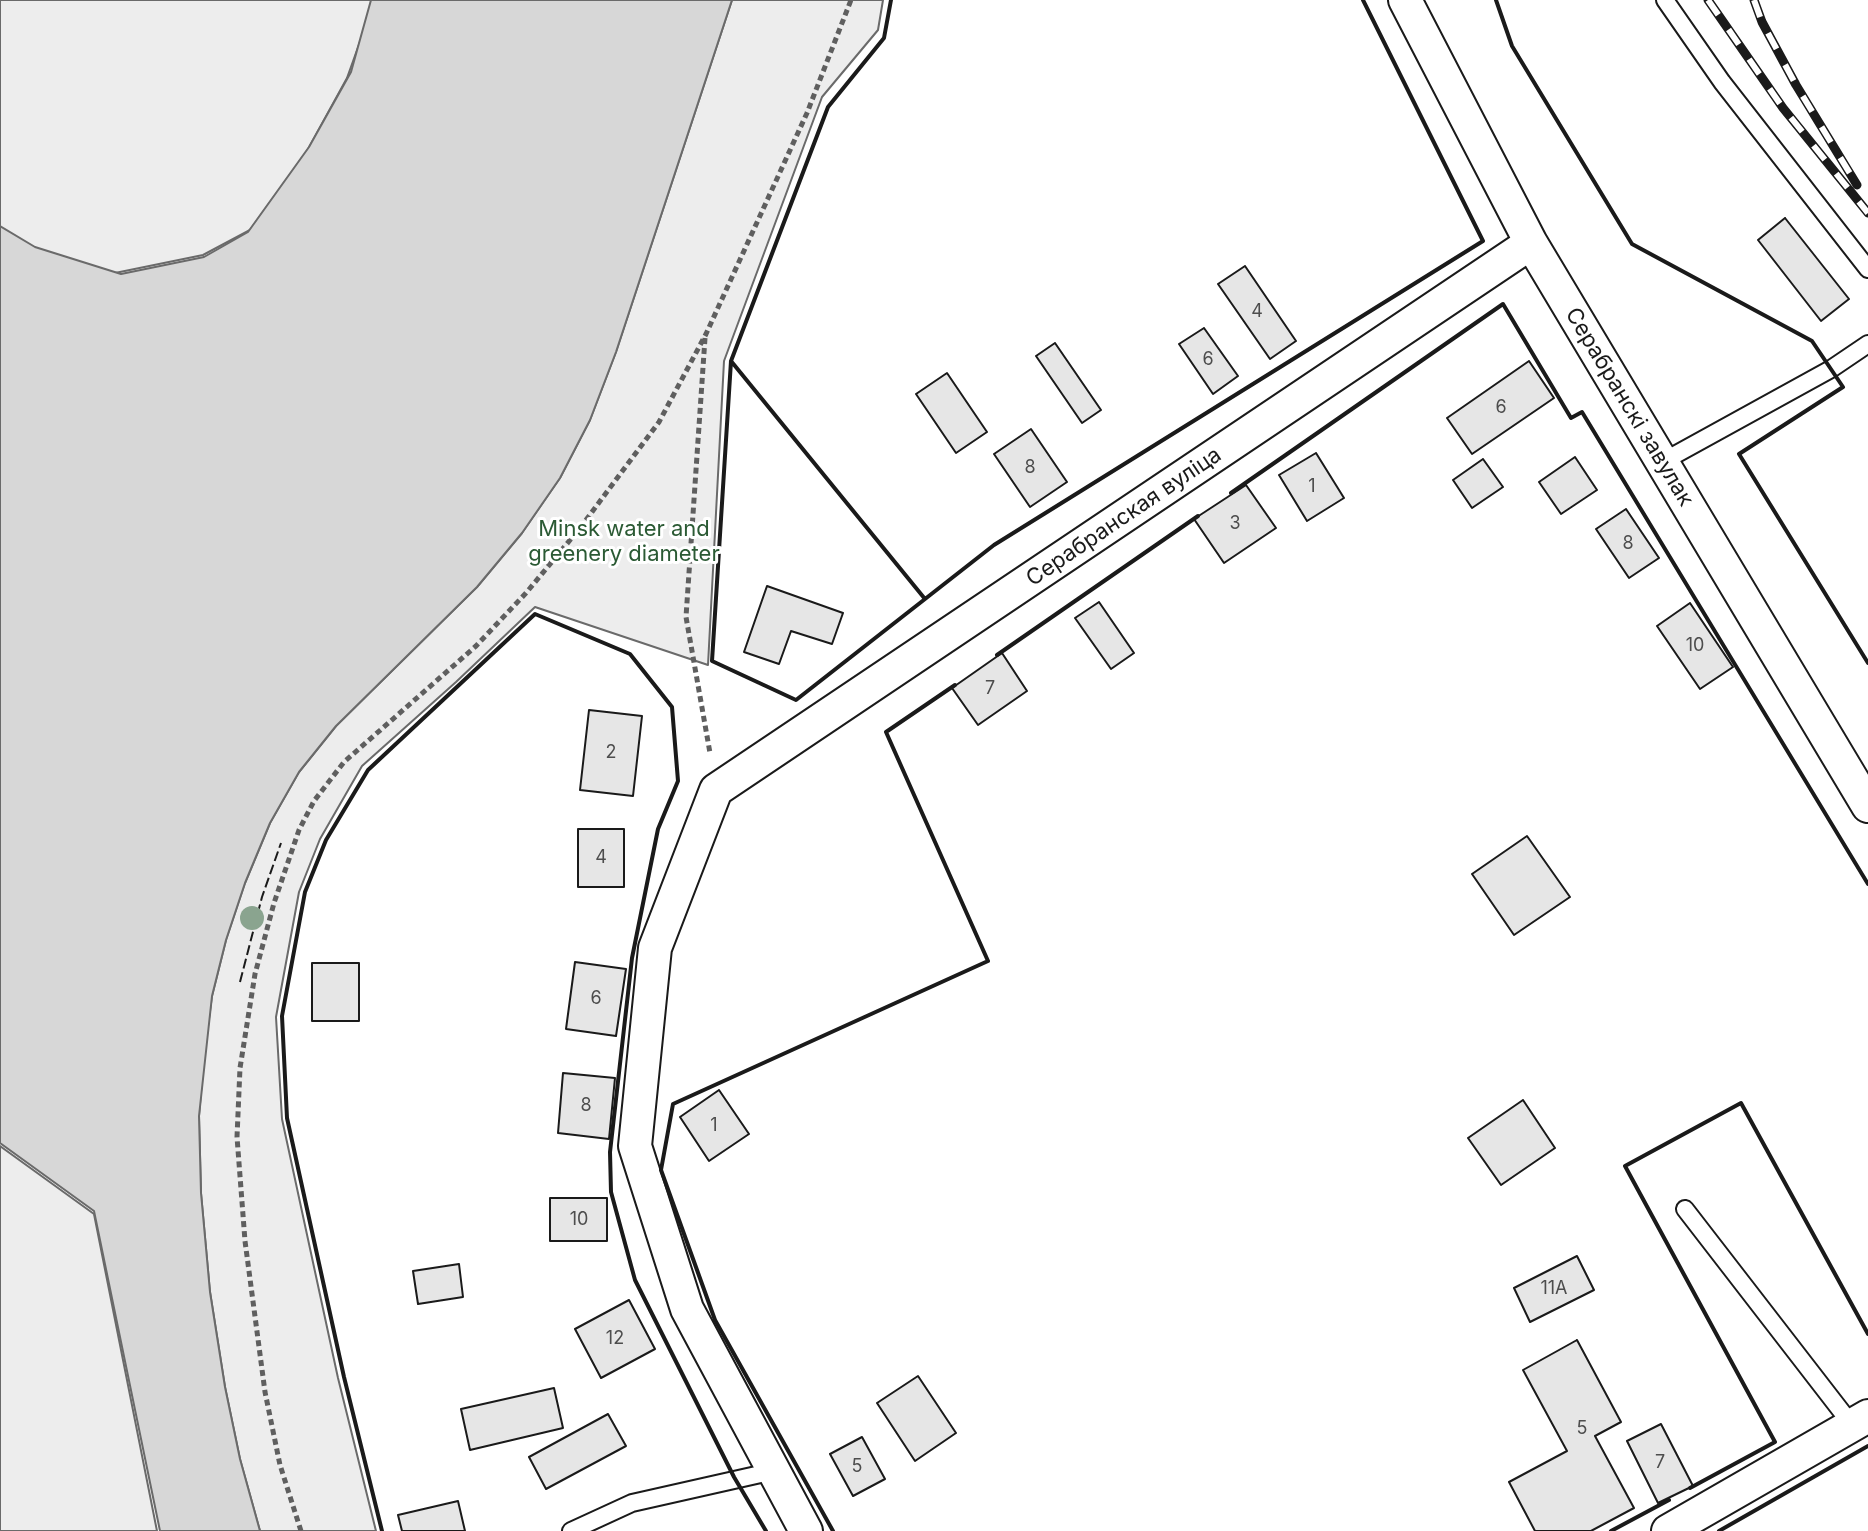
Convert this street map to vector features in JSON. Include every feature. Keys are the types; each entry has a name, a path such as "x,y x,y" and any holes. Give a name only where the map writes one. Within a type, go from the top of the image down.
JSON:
{"street":[{"name":"Серабранскі завулак","path":"1405,0 1531,243 1868,806"},
{"name":"Серабранская вуліца","path":"716,790 1531,243"},
{"path":"716,790 655,948 635,1146 687,1309 806,1531"},
{"path":"1668,1531 1860,1421"}],"lane":[{"path":"1665,0 1722,82 1868,269"},
{"path":"1662,462 1831,369 1868,344"},
{"path":"1685,1209 1860,1421"},
{"path":"571,1531 632,1503 774,1471"}],"path":[{"path":"301,1531 280,1465 265,1392 245,1241 237,1137 240,1068 255,974 299,830 314,801 344,762 476,646 526,593 580,528 659,422 706,334 807,113 851,0"},
{"path":"706,334 686,617 716,790"}],"shaded area":[{"path":"0,0 375,0 347,78 307,151 250,230 203,255 115,273 0,243"},
{"path":"371,0 732,0 616,352 590,420 560,478 522,533 477,587 336,726 299,772 270,823 245,883 212,996 199,1116 201,1193 210,1292 240,1459 260,1531 160,1531 94,1211 0,1143 0,226 35,247 121,274 204,257 248,232 309,147 351,72"},
{"name":"Minsk water and greenery diameter","path":"732,0 883,0 878,30 822,97 724,361 708,665 535,607 362,766 320,839 299,892 276,1017 282,1119 338,1378 376,1531 260,1531 240,1459 225,1387 210,1292 201,1193 199,1116 204,1056 212,996 226,940 270,823 299,772 336,726 477,587 522,533 560,478 590,420 616,352"},
{"path":"0,1146 94,1214 157,1531 0,1531"}],"building":[{"path":"1785,218 1849,299 1821,321 1758,240"},
{"path":"1245,266 1296,341 1270,359 1218,284"},
{"path":"1204,328 1238,376 1213,394 1179,344"},
{"path":"1055,343 1101,410 1082,423 1036,356"},
{"path":"1529,361 1554,398 1472,454 1447,418"},
{"path":"947,373 987,432 956,453 916,394"},
{"path":"1031,429 1067,482 1030,507 994,454"},
{"path":"1316,453 1344,498 1307,521 1279,475"},
{"path":"1575,457 1597,490 1561,514 1539,482"},
{"path":"1483,459 1503,487 1472,508 1453,480"},
{"path":"1246,485 1276,528 1224,563 1194,519"},
{"path":"1626,509 1659,558 1629,578 1596,529"},
{"path":"767,586 843,613 832,644 791,631 779,664 744,652"},
{"path":"1099,602 1134,653 1111,669 1075,618"},
{"path":"1690,603 1733,667 1700,689 1657,626"},
{"path":"1002,653 1027,691 978,725 952,688"},
{"path":"589,710 642,716 633,796 580,790"},
{"path":"578,829 624,829 624,887 578,887"},
{"path":"1527,836 1570,897 1514,935 1472,874"},
{"path":"575,962 626,969 616,1036 566,1029"},
{"path":"312,963 359,963 359,1021 312,1021"},
{"path":"563,1073 615,1078 609,1139 558,1133"},
{"path":"719,1090 749,1134 709,1161 680,1117"},
{"path":"1523,1100 1555,1148 1501,1185 1468,1138"},
{"path":"550,1198 607,1198 607,1241 550,1241"},
{"path":"1577,1256 1594,1290 1530,1322 1514,1288"},
{"path":"459,1264 463,1297 418,1304 413,1271"},
{"path":"629,1300 655,1349 601,1378 575,1329"},
{"path":"1577,1340 1621,1422 1595,1436 1634,1508 1591,1531 1535,1531 1509,1482 1567,1451 1523,1370"},
{"path":"918,1376 956,1433 915,1461 877,1403"},
{"path":"554,1388 563,1428 470,1450 461,1409"},
{"path":"608,1414 626,1446 546,1489 529,1457"},
{"path":"1661,1424 1693,1486 1658,1503 1627,1441"},
{"path":"862,1437 885,1479 853,1496 830,1454"},
{"path":"458,1501 465,1531 402,1531 398,1515"}],"railway":[{"path":"1708,0 1783,108 1868,213"},
{"path":"1754,0 1762,22 1796,85 1857,185"}],"fence":[{"path":"240,982 262,897 281,843"}],"wall":[{"path":"891,0 884,38 828,107 731,361 712,661 796,700 994,545 1483,241 1363,0"},
{"path":"1496,0 1512,46 1632,244 1812,341 1843,387 1739,454 1868,663"},
{"path":"1231,493 1503,304 1571,418 1582,412 1868,884"},
{"path":"731,361 925,599"},
{"path":"997,655 1198,516"},
{"path":"382,1531 344,1377 287,1118 282,1016 305,892 326,840 368,770 535,614 630,654 672,707 678,781 658,829 632,958 610,1152 611,1192 635,1280 734,1477 766,1531"},
{"path":"833,1531 715,1320 661,1170 673,1104 988,961 886,732 955,685"},
{"path":"1690,1488 1775,1442 1625,1166 1741,1103 1868,1334"},
{"path":"1719,1531 1868,1446"},
{"path":"1611,1531 1669,1500"}]}
